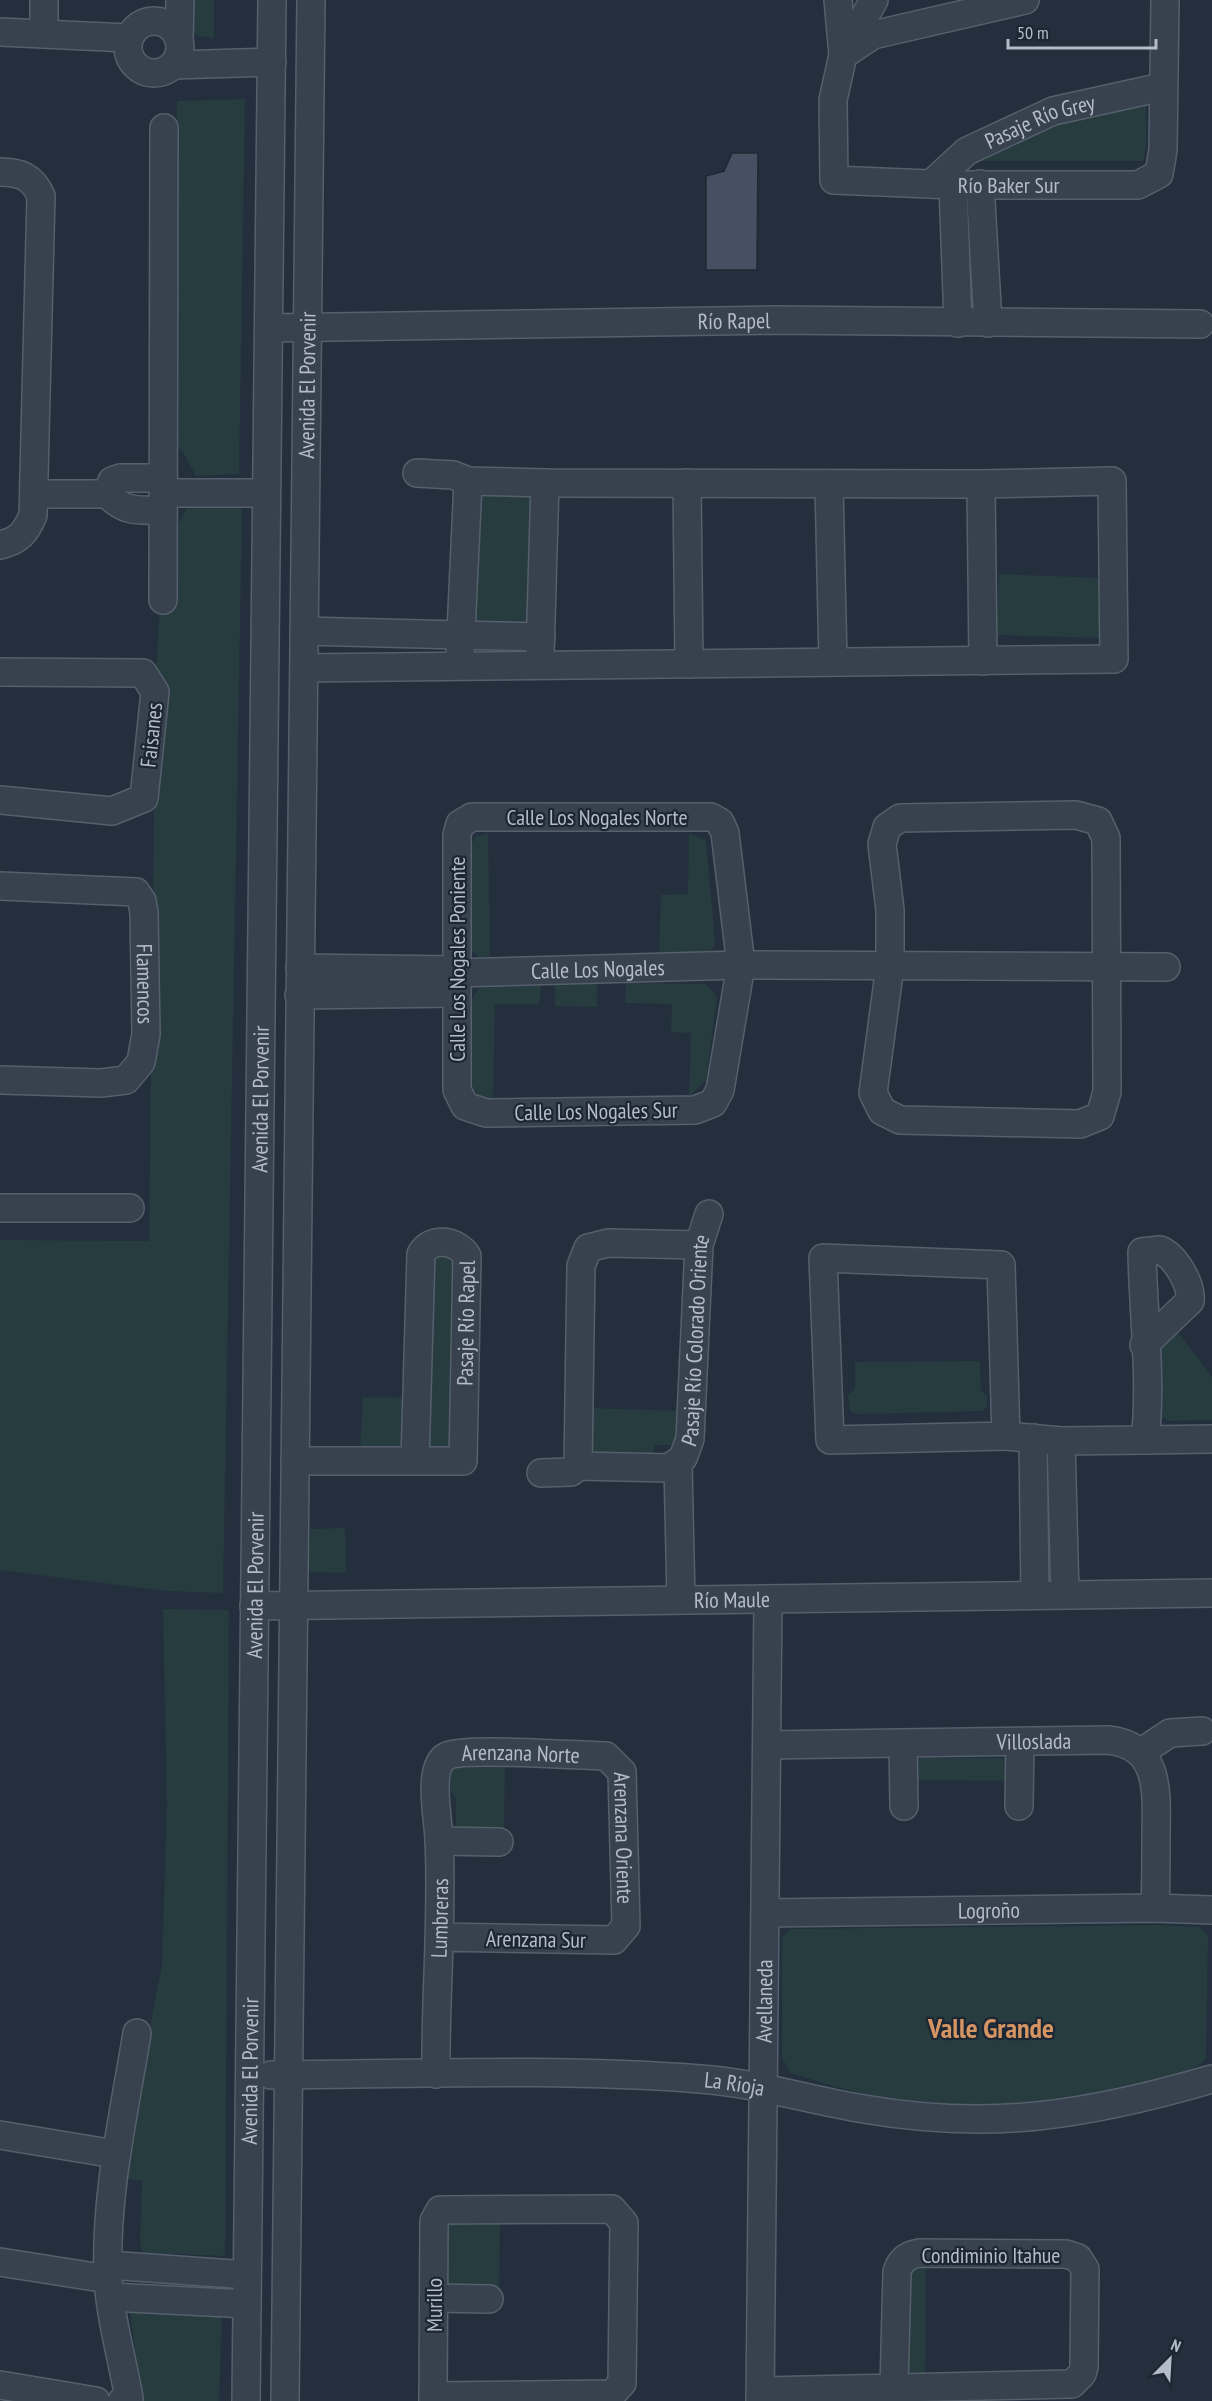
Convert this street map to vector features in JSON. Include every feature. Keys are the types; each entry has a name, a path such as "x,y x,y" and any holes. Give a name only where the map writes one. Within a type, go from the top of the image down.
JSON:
{"street":[{"path":"44,0 44,32"},
{"path":"177,52 170,26 154,21 138,26 129,38 128,57 140,71 158,74 177,52 180,0"},
{"name":"Avenida El Porvenir","path":"246,2401 272,0"},
{"name":"Avenida El Porvenir","path":"285,2401 311,0"},
{"path":"838,0 843,55"},
{"path":"843,55 874,0"},
{"path":"843,55 873,35 1025,0"},
{"path":"1162,87 1165,0"},
{"path":"0,32 44,32 129,38"},
{"path":"177,52 272,62"},
{"name":"Río Baker Sur","path":"843,55 833,100 834,180 942,184 1138,185 1159,174 1163,150 1162,87"},
{"name":"Pasaje Río Grey","path":"942,184 967,151 1053,111 1162,87"},
{"path":"163,600 164,128"},
{"path":"0,172 25,176 36,184 41,195 33,515 27,529 17,540 0,545"},
{"path":"942,184 958,323"},
{"path":"980,184 988,323"},
{"name":"Río Rapel","path":"268,328 775,320 1200,324"},
{"path":"304,668 1114,659 1112,481 981,484 545,483 468,481 453,475 417,472"},
{"path":"34,494 107,494 112,481 120,478 164,494 266,493"},
{"path":"459,667 468,481"},
{"path":"540,666 545,483"},
{"path":"687,483 688,664"},
{"path":"829,484 833,662"},
{"path":"981,484 984,661"},
{"path":"304,632 541,637"},
{"name":"Faisanes","path":"0,672 143,673 155,692 144,798 112,811 0,800"},
{"path":"264,769 302,769"},
{"path":"1076,815 1098,821 1106,838 1109,965 1107,1092 1100,1116 1080,1124 900,1120 882,1112 873,1093 890,966 890,910 882,844 887,827 900,818 1076,815"},
{"name":"Calle Los Nogales Norte","path":"472,817 711,818 720,822 725,833 741,965"},
{"name":"Calle Los Nogales Poniente","path":"465,1106 457,1090 457,834 460,824 472,817"},
{"name":"Flamencos","path":"0,886 136,892 142,901 144,913 146,1034 141,1062 126,1080 101,1083 0,1080"},
{"name":"Calle Los Nogales","path":"300,981 456,979 741,965 1166,967"},
{"name":"Calle Los Nogales Sur","path":"465,1106 486,1113 695,1110 713,1103 720,1090 741,965"},
{"path":"0,1208 130,1208"},
{"name":"Pasaje Río Colorado Oriente","path":"678,1464 690,1439 699,1245 709,1214"},
{"name":"Pasaje Río Rapel","path":"433,1242 453,1244 461,1247 467,1256 462,1461 415,1460 421,1254 425,1246 433,1242"},
{"path":"578,1466 581,1266 584,1255 588,1248 608,1243 699,1245"},
{"path":"1006,1436 1001,1265 823,1258 830,1440 1006,1436 1061,1441 1212,1440"},
{"path":"1144,1345 1148,1417 1145,1440"},
{"path":"1033,1438 1035,1595"},
{"path":"1061,1441 1065,1595"},
{"path":"295,1461 415,1460"},
{"path":"541,1473 571,1472 578,1466 661,1469 678,1464 681,1600"},
{"name":"Río Maule","path":"254,1606 1212,1593"},
{"name":"Avellaneda","path":"760,2396 768,1599"},
{"path":"1155,1908 1155,1787 1152,1771 1140,1753 1170,1733 1202,1731"},
{"name":"Villoslada","path":"766,1745 1117,1741 1140,1753"},
{"path":"1019,1806 1020,1742"},
{"path":"903,1743 904,1806"},
{"name":"Arenzana Norte","path":"440,1762 448,1755 474,1753 606,1756"},
{"name":"Arenzana Oriente","path":"606,1756 622,1772 626,1926"},
{"name":"Lumbreras","path":"436,2074 439,1841 435,1773 440,1762"},
{"path":"439,1841 499,1842"},
{"name":"Logroño","path":"765,1913 1155,1908 1212,1910"},
{"name":"Arenzana Sur","path":"439,1937 614,1940 626,1926"},
{"path":"122,2401 129,2398 109,2280 115,2154 137,2033"},
{"name":"La Rioja","path":"249,2075 639,2074 735,2081 863,2109 922,2117 988,2121 1028,2119 1083,2110 1143,2098 1212,2079"},
{"path":"0,2135 115,2154"},
{"name":"Murillo","path":"612,2209 624,2223 622,2383 612,2394 433,2399 434,2298 434,2221 440,2211 612,2209"},
{"name":"Condiminio Itahue","path":"760,2396 894,2387 1072,2384 1082,2374 1084,2367 1085,2269 1083,2263 1066,2254 919,2253 908,2256 897,2272 894,2387"},
{"path":"0,2262 109,2280 170,2300 247,2304"},
{"path":"109,2280 171,2269 247,2275"},
{"path":"170,2300 171,2269"},
{"path":"434,2298 489,2299"},
{"path":"0,2385 96,2401"}],"green space":[{"path":"188,0 214,0 214,38 197,36 190,27"},
{"path":"245,99 239,474 196,476 183,452 172,441 177,101"},
{"path":"1146,100 1146,146 1143,161 966,161 1020,131"},
{"path":"478,492 531,494 529,623 473,620"},
{"path":"189,505 242,508 223,1593 166,1591 0,1570 0,1240 149,1241 154,815 163,694 156,669 160,607 174,531"},
{"path":"999,574 1102,578 1101,638 997,635"},
{"path":"488,833 490,958 479,957 471,950 471,845 475,837"},
{"path":"689,834 706,840 715,944 710,953 659,953 661,895 688,894"},
{"path":"555,982 597,982 597,1007 555,1006"},
{"path":"626,983 706,984 717,997 706,1080 689,1097 691,1033 671,1032 672,1004 625,1003"},
{"path":"541,984 539,1004 495,1004 493,1098 479,1097 471,1085 472,999 481,985"},
{"path":"457,1253 460,1437 445,1456 360,1453 363,1397 425,1398 433,1254"},
{"path":"1176,1330 1212,1377 1212,1420 1169,1421 1162,1417 1159,1347"},
{"path":"980,1361 981,1390 987,1396 987,1406 983,1411 857,1414 850,1411 848,1395 855,1389 855,1362"},
{"path":"589,1408 680,1411 678,1445 654,1445 653,1458 596,1457 586,1447"},
{"path":"345,1528 346,1573 308,1572 310,1529"},
{"path":"163,1609 229,1610 225,2256 143,2253 140,2243 142,2181 124,2178 129,2135 162,1965 167,1804"},
{"path":"915,1758 1010,1758 1010,1781 915,1780"},
{"path":"457,1759 505,1760 504,1834 456,1833 456,1798 446,1785 445,1772"},
{"path":"1159,1925 1200,1927 1208,1936 1206,2058 1196,2067 1182,2073 1080,2097 1043,2102 968,2104 893,2098 848,2090 790,2073 782,2057 782,1937 790,1929"},
{"path":"453,2215 500,2216 499,2289 444,2287 442,2226"},
{"path":"892,2253 926,2253 925,2374 892,2374"},
{"path":"133,2308 222,2312 219,2401 142,2401 130,2313"}],"building":[{"path":"732,153 758,153 757,270 706,270 706,176 724,171"}],"district":[{"name":"Valle Grande","path":"991,2028"}]}
